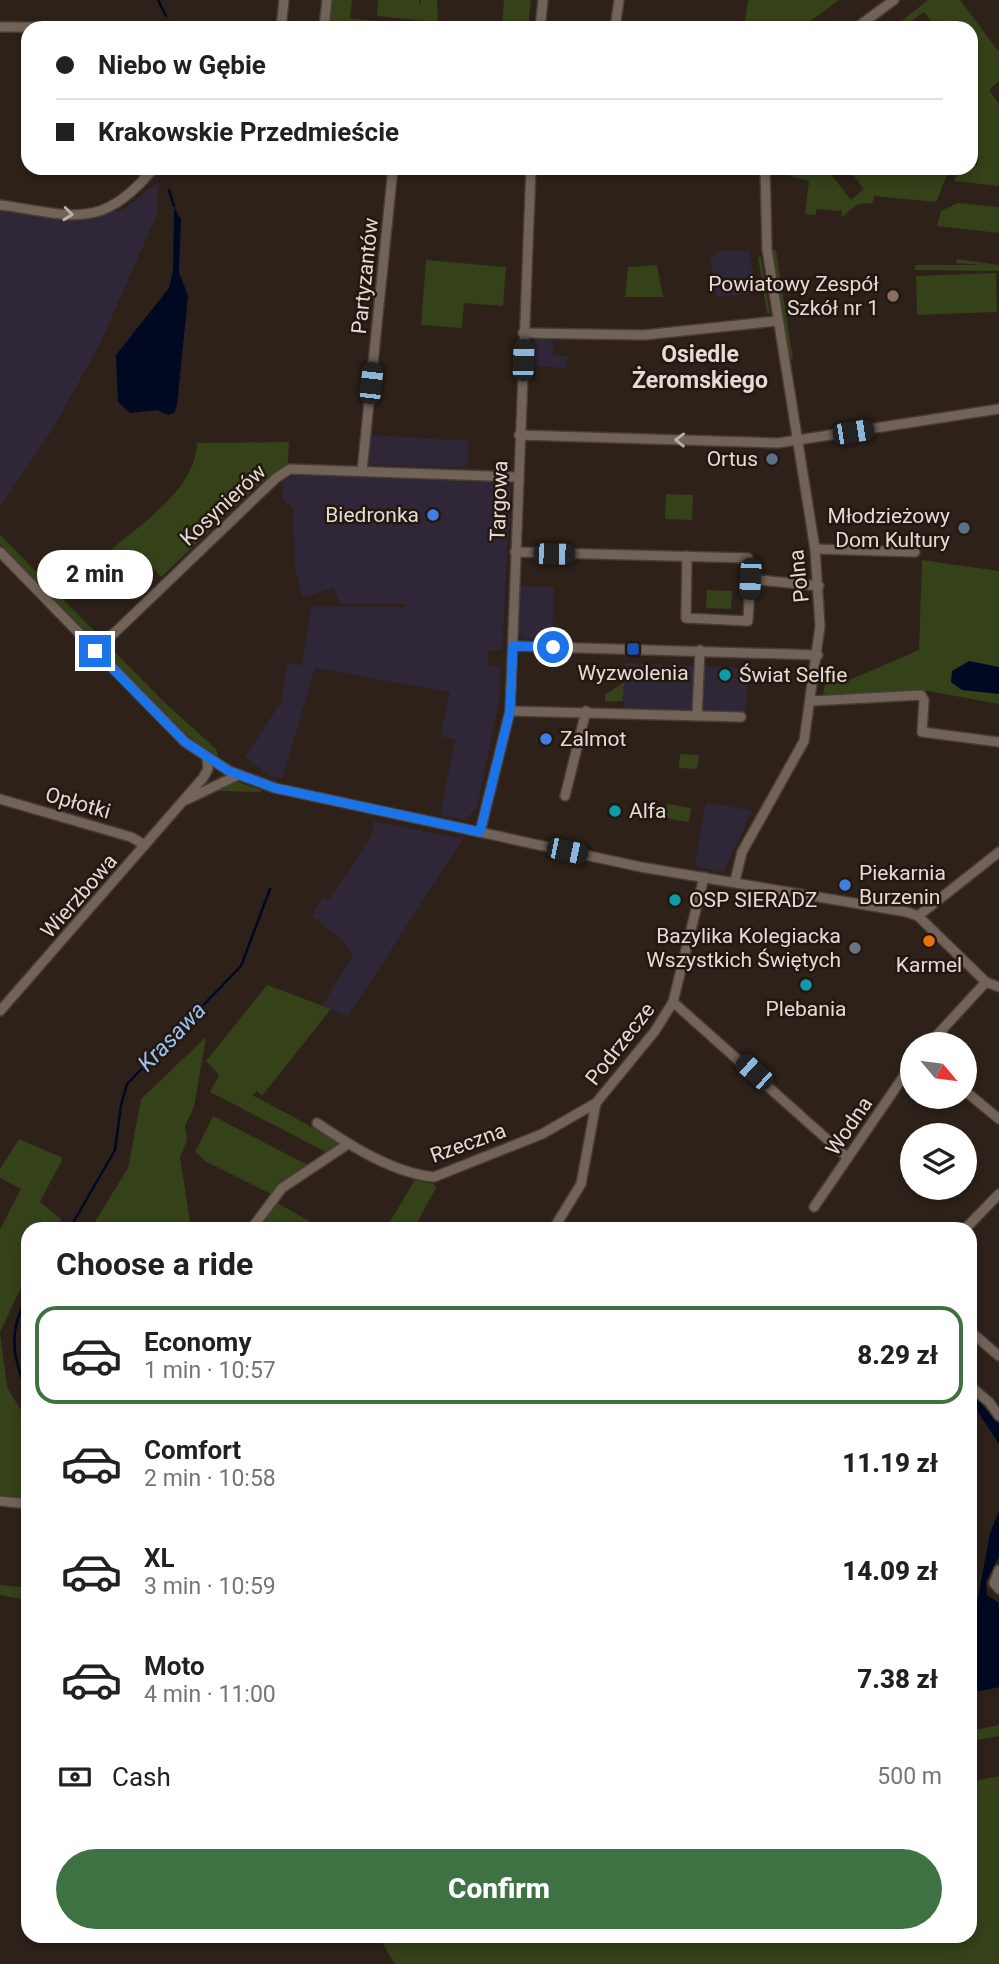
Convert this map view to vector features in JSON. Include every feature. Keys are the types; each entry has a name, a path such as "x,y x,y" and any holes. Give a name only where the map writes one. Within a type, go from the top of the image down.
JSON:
{"street":[{"path":"282,21 284,0"},
{"path":"325,21 327,0"},
{"path":"541,21 543,0"},
{"path":"616,21 619,0"},
{"path":"866,21 894,0"},
{"path":"0,27 21,27"},
{"path":"0,205 93,214 111,207 146,175"},
{"name":"Partyzantów","path":"362,471 392,175"},
{"name":"Targowa","path":"480,832 510,711 531,175"},
{"name":"Polna","path":"735,881 742,852 804,741 818,655 819,586 815,549 777,321 765,229 765,175"},
{"path":"523,333 644,335 777,321"},
{"path":"519,435 797,441 999,409"},
{"name":"Kosynierów","path":"107,640 283,473 297,468 518,477"},
{"path":"815,549 915,552"},
{"path":"0,552 158,716 207,758 237,775 275,788 641,867 735,881 918,916 986,982 999,987"},
{"path":"515,552 687,556 748,558 748,621 686,618 687,556"},
{"path":"750,579 819,586"},
{"path":"513,646 818,655"},
{"path":"697,716 700,650"},
{"path":"811,701 921,695 924,700 922,732 999,742"},
{"path":"510,711 741,717"},
{"path":"565,796 586,711"},
{"name":"Wierzbowa","path":"0,1011 206,773 207,758"},
{"name":"Wierzbowa","path":"182,802 237,775"},
{"name":"Opłotki","path":"0,799 131,837 145,845"},
{"path":"918,916 999,852"},
{"path":"990,859 999,868"},
{"name":"Podrzecze","path":"558,1222 581,1184 596,1103 649,1040 673,1002 704,877"},
{"path":"940,1032 986,982"},
{"path":"673,1002 848,1158"},
{"name":"Wodna","path":"814,1207 900,1082"},
{"path":"977,1101 999,1119"},
{"name":"Rzeczna","path":"317,1124 348,1144 402,1168 434,1177 562,1125 596,1103"},
{"path":"256,1222 282,1188 348,1144"},
{"path":"972,1222 999,1194"},
{"path":"977,1337 999,1356"},
{"path":"977,1392 999,1416"},
{"path":"0,1502 21,1504"},
{"path":"999,1570 994,1583 999,1589"}],"shaded area":[{"path":"158,182 158,212 99,346 52,430 0,507 0,209 44,218 85,218 124,209"},
{"path":"749,250 755,293 716,297 710,256 716,255 716,251"},
{"path":"532,338 553,339 553,355 568,356 567,368 530,366"},
{"path":"371,435 469,441 467,468 369,465"},
{"path":"296,475 511,483 502,650 489,651 487,665 501,667 499,701 477,808 465,820 440,815 455,740 440,736 450,692 315,668 282,779 270,776 245,757 281,702 287,664 302,665 311,606 405,607 405,604 340,604 333,588 302,598 295,566 293,508 283,500 282,491 285,488 281,482"},
{"path":"519,586 554,587 552,638 524,639 518,630"},
{"path":"624,663 747,668 746,712 624,710"},
{"path":"706,802 752,811 723,873 695,866"},
{"path":"374,821 463,839 348,1016 322,1006 353,955 339,937 312,916 323,897 328,900 349,870 371,836"}],"green space":[{"path":"332,0 352,0 350,18 376,21 332,21"},
{"path":"378,0 419,0 419,6 421,0 437,0 436,21 377,16"},
{"path":"504,0 531,0 529,21 502,21"},
{"path":"748,0 839,0 810,21 745,21"},
{"path":"928,0 960,0 976,21 931,21 924,12 911,21 902,21"},
{"path":"978,24 999,52 999,81 989,90 999,104 999,186 954,181 956,175 978,175"},
{"path":"831,175 851,200 864,189 853,175 947,175 936,202 874,196 873,203 858,204 842,217 842,211 817,209 815,215 805,214 809,181 790,176"},
{"path":"958,203 999,207 999,233 937,226 941,211"},
{"path":"773,250 776,250 793,359 790,360"},
{"path":"758,257 761,257 770,313 767,313"},
{"path":"957,259 999,265 999,271 915,270 915,265 981,265 956,263"},
{"path":"426,260 506,267 503,306 464,303 462,328 421,325"},
{"path":"657,265 663,297 625,297 628,267"},
{"path":"996,273 997,312 917,315 916,276"},
{"path":"289,442 288,463 263,481 161,577 139,552 120,568 106,554 149,519 176,492 187,477 197,443"},
{"path":"666,494 693,495 692,520 665,519"},
{"path":"0,535 164,702 216,749 218,755 215,757 173,724 0,544"},
{"path":"922,560 999,571 999,704 928,691 822,700 826,677 840,684 919,650"},
{"path":"707,590 732,591 731,609 706,608"},
{"path":"624,682 623,701 605,702 605,695"},
{"path":"680,754 699,755 697,769 679,768"},
{"path":"236,781 261,792 219,791 217,787"},
{"path":"667,804 691,808 689,822 665,818"},
{"path":"267,985 331,1009 262,1096 257,1091 252,1095 342,1143 326,1152 210,1092 219,1075 206,1061"},
{"path":"206,1037 194,1107 185,1126 187,1140 180,1157 190,1222 95,1222 128,1168 141,1099"},
{"path":"213,1116 308,1165 289,1177 271,1194 205,1161 195,1152"},
{"path":"19,1139 63,1158 40,1202 61,1219 59,1222 21,1222 21,1288 0,1332 0,1229 21,1189 0,1178 0,1169"},
{"path":"415,1180 434,1184 436,1188 417,1222 390,1222"},
{"path":"274,1201 311,1222 258,1222"},
{"path":"0,1332 7,1387 21,1410 21,1499 0,1496"},
{"path":"0,1585 21,1587 21,1599 0,1595"},
{"path":"999,1725 999,1736 977,1740 977,1730"},
{"path":"999,1776 999,1964 395,1964 382,1943 977,1943 977,1781"}],"water":[{"path":"174,207 181,219 179,272 188,296 177,405 174,413 168,415 157,410 130,413 118,402 116,355 169,288 173,271"},
{"path":"969,661 999,667 999,694 962,690 951,682 952,671"},
{"path":"977,1399 999,1424 999,1444 977,1411"},
{"path":"999,1511 999,1556 986,1582 987,1595 999,1603 999,1687 977,1692 977,1603 990,1533"}],"waterway":[{"name":"Krasawa","path":"158,0 166,16"},
{"name":"Krasawa","path":"169,190 174,206"},
{"name":"Krasawa","path":"73,1222 115,1150 121,1105 127,1084 241,966 270,889"},
{"name":"Krasawa","path":"21,1309 14,1345 21,1375"}],"place":[{"name":"Powiatowy Zespół Szkół nr 1","path":"893,296"},
{"name":"Ortus","path":"772,459"},
{"name":"Biedronka","path":"433,515"},
{"name":"Młodzieżowy Dom Kultury","path":"964,528"},
{"name":"Wyzwolenia","path":"633,649"},
{"name":"Świat Selfie","path":"725,675"},
{"name":"Zalmot","path":"546,739"},
{"name":"Alfa","path":"615,811"},
{"name":"Piekarnia Burzenin","path":"845,885"},
{"name":"OSP SIERADZ","path":"675,900"},
{"name":"Karmel","path":"929,941"},
{"name":"Bazylika Kolegiacka Wszystkich Świętych","path":"855,948"},
{"name":"Plebania","path":"806,985"}],"district":[{"name":"Osiedle Żeromskiego","path":"700,367"}],"route":[{"path":"95,651 185,742 229,771 275,788 480,832 510,711 513,646 553,647"}]}
